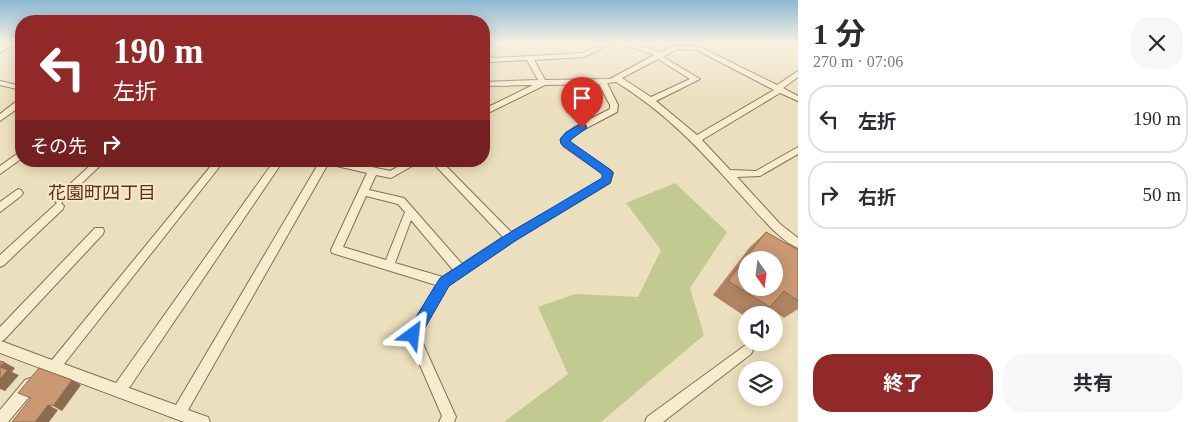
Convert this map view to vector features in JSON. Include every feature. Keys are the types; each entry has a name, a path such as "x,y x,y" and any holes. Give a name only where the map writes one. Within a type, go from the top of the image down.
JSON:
{"street":[{"path":"531,63 542,83"},
{"path":"490,84 602,82 617,79 646,63"},
{"path":"652,100 696,79 671,63"},
{"path":"727,63 798,99"},
{"path":"697,139 777,92 778,89 798,73"},
{"path":"617,79 652,100 697,139 778,229 798,244"},
{"path":"446,422 449,417 413,335 444,282 510,238 607,180 608,173 566,144 565,139 570,134 607,116 614,110 614,105 602,82"},
{"path":"0,83 15,87"},
{"path":"490,109 542,83"},
{"path":"0,118 15,107"},
{"path":"728,173 757,174 798,150"},
{"path":"0,171 15,159"},
{"path":"0,262 95,167"},
{"path":"0,421 50,366 215,167"},
{"path":"119,391 275,167"},
{"path":"179,413 322,167"},
{"path":"356,167 391,175 401,167"},
{"path":"441,167 510,238"},
{"path":"373,171 336,250 444,282"},
{"path":"0,208 18,192"},
{"path":"363,192 401,201 461,271"},
{"path":"389,266 410,211"},
{"path":"0,336 98,231"},
{"path":"0,347 203,422"},
{"path":"652,422 746,351"}],"green space":[{"path":"675,183 727,232 690,288 704,335 601,422 506,422 568,374 538,307 575,294 638,297 661,250 626,203"}],"building":[{"path":"766,232 798,250 798,301 783,292 783,251 751,251"},
{"path":"738,268 738,287 728,281"},
{"path":"752,296 780,296 771,306"},
{"path":"0,367 8,370 0,379"},
{"path":"39,368 72,380 53,406 48,405 35,422 12,422 31,398 18,393"}],"district":[{"name":"花園町四丁目","path":"102,193"}],"route":[{"path":"413,335 444,282 510,238 607,180 608,173 566,144 565,139 582,128"}]}
